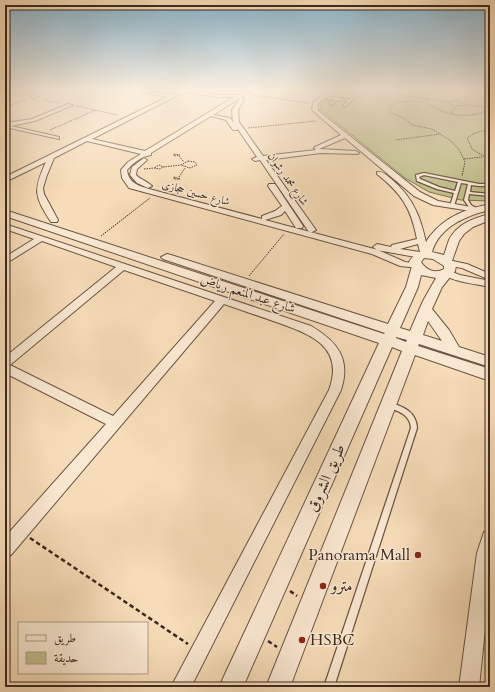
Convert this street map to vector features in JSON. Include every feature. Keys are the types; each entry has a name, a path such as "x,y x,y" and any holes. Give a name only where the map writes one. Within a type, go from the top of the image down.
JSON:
{"street":[{"path":"5,126 22,122"},
{"path":"26,131 31,122"},
{"path":"5,173 112,122"},
{"path":"5,180 119,122"},
{"name":"شارع حسين حجازى","path":"196,122 159,144 134,168 133,175 139,182 152,188 266,218 375,252 403,264 421,260"},
{"name":"شارع حسين حجازى","path":"203,122 150,153 135,159 124,170 125,178 128,182 138,189 156,194 288,229 312,230 421,260"},
{"name":"شارع محمد رشوان","path":"231,122 312,230"},
{"name":"شارع محمد رشوان","path":"236,122 300,229"},
{"path":"321,122 404,196 418,222 422,241 421,260 431,274 447,267 464,266 490,277"},
{"path":"330,122 417,194 436,203 477,210"},
{"path":"5,126 57,138"},
{"path":"108,128 108,139"},
{"path":"258,157 318,147 330,143 337,137 346,136"},
{"path":"88,138 108,139 128,148 150,153"},
{"path":"67,148 108,139"},
{"path":"128,148 159,144"},
{"path":"128,148 135,159"},
{"path":"258,157 322,151 356,153"},
{"path":"52,156 41,180 39,190 43,203 54,220"},
{"path":"404,196 417,194"},
{"name":"شارع عبد المنعم رياض","path":"5,204 101,236 167,262 244,282 413,343 490,375"},
{"path":"266,218 278,213 286,207"},
{"name":"طريق الشروق","path":"231,687 412,287 421,260 428,247 448,222 459,216 490,207"},
{"name":"شارع عبد المنعم رياض","path":"5,214 167,262 390,335"},
{"path":"278,687 432,293 447,267 454,241 458,234 471,224 490,217"},
{"path":"5,226 307,329 316,334 331,347 336,355 340,372 339,381 335,390 181,687"},
{"path":"5,261 41,238"},
{"path":"379,248 422,241"},
{"path":"421,260 437,256 457,277 490,284"},
{"path":"5,363 123,266"},
{"path":"5,549 222,300"},
{"path":"426,309 439,325 453,349"},
{"name":"شارع عبد المنعم رياض","path":"413,343 453,349 490,362"},
{"path":"5,368 115,423"},
{"path":"468,687 485,553 490,538"}],"lane":[{"path":"457,192 418,180 417,176 424,174 468,183 490,185"},
{"path":"452,206 460,181"},
{"path":"468,183 467,202 477,210"},
{"path":"468,193 490,195"},
{"path":"490,379 490,392"},
{"path":"329,687 414,428 413,420 407,413 388,404"}],"path":[{"path":"41,134 68,122"},
{"path":"241,129 298,122"},
{"path":"409,122 412,125 430,128 455,145 464,159 465,162 462,177 468,183"},
{"path":"490,129 471,134 467,138 467,144 472,149 490,160"},
{"path":"396,140 440,134"},
{"path":"179,156 184,162"},
{"path":"464,159 483,156"},
{"path":"191,161 197,164 193,168 185,168 182,165 184,162 191,161"},
{"path":"163,167 182,165"},
{"path":"179,177 185,168"},
{"path":"101,236 156,194"},
{"path":"244,282 288,229"},
{"path":"20,531 200,651"},
{"path":"297,542 328,560"},
{"path":"278,584 310,604"},
{"path":"256,633 290,656"}],"green space":[{"path":"336,122 490,122 490,201 461,200 429,192 405,178"}],"place":[{"name":"Panorama Mall","path":"418,555"},
{"name":"مترو","path":"323,586"},
{"name":"HSBC","path":"302,640"}]}
